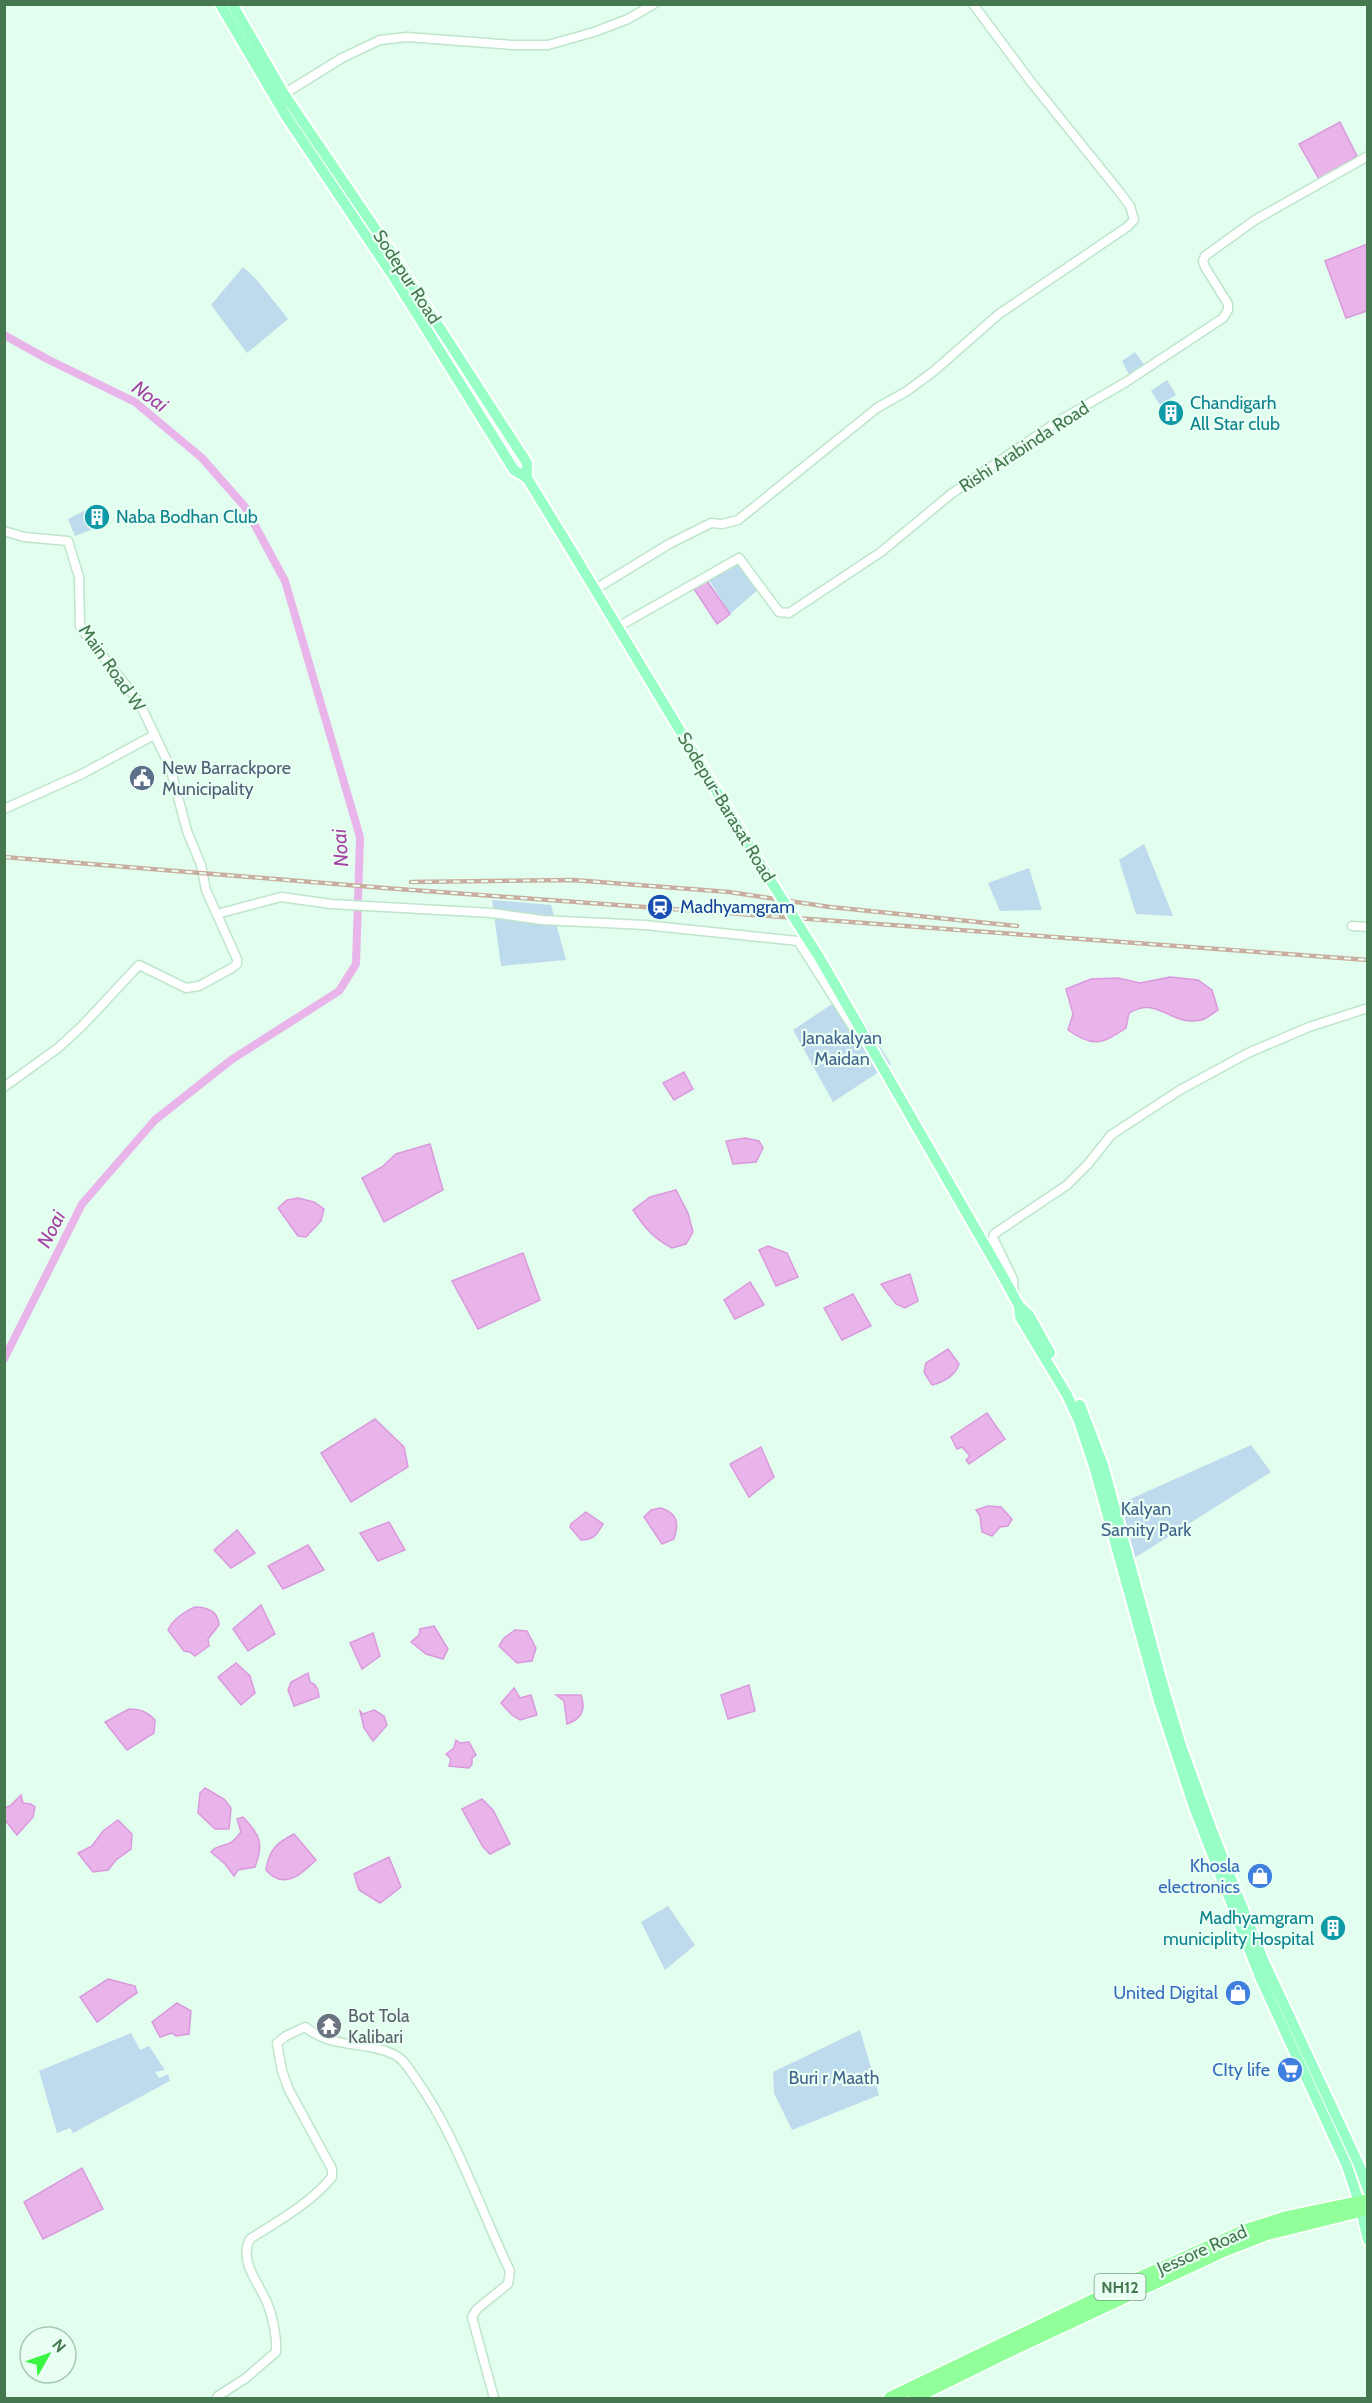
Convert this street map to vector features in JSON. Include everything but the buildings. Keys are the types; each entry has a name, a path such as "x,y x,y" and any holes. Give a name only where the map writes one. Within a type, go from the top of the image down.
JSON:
{"highway":[{"name":"Jessore Road","path":"890,2398 1137,2279 1246,2230 1287,2217 1364,2205"},
{"name":"Jessore Road","path":"914,2398 1019,2346 1221,2252 1267,2234 1364,2205"}],"main road":[{"path":"220,4 280,97"},
{"name":"Sodepur Road","path":"232,4 280,97 385,243 512,438 527,463 527,478 573,553"},
{"name":"Sodepur-Barasat Road","path":"573,553 770,880 819,957 1016,1302"},
{"path":"1016,1302 1029,1315 1068,1383 1092,1432 1171,1712 1203,1806 1264,1962 1359,2165 1368,2190"},
{"path":"1016,1302 1020,1317 1067,1395 1079,1421 1097,1477 1156,1691 1194,1807 1260,1977 1364,2205 1368,2240"}],"street":[{"path":"280,97 342,58 380,40 406,37 512,45 548,45 594,32 628,19 654,4"},
{"path":"602,585 669,544 711,523 722,524 738,520 877,408 907,391 934,371 999,314 1075,264 1134,220 1130,206 1031,82 973,4"},
{"name":"Rishi Arabinda Road","path":"623,624 739,558 778,612 789,613 881,552 951,494 1057,422 1126,382 1223,318 1228,310 1228,304 1205,267 1203,261 1205,256 1255,220 1368,156"},
{"name":"Main Road W","path":"4,531 24,537 68,542 79,577 80,627 139,702 171,767 184,821 201,865 206,890 237,959 237,964 226,972 199,986 186,988 140,965 58,1048 4,1087"},
{"path":"4,809 82,774 154,735"},
{"path":"217,914 281,897 332,904 492,913 542,920 645,925 798,941 872,1057 1001,1284 1016,1302"},
{"path":"1352,926 1368,927"},
{"path":"1016,1302 1012,1280 993,1238 994,1234 1067,1185 1088,1164 1111,1135 1180,1090 1248,1053 1309,1027 1368,1008"},
{"path":"217,2398 246,2378 276,2352 268,2306 248,2266 247,2244 250,2239 292,2212 325,2186 332,2177 332,2169 289,2090 282,2072 277,2043 285,2036 305,2028 318,2038 378,2049 396,2055 430,2098 510,2271 508,2284 477,2309 472,2317 494,2398"}],"green space":[{"path":"243,267 257,280 288,319 247,353 211,305"},
{"path":"1135,352 1146,367 1130,377 1122,361"},
{"path":"1167,380 1176,395 1160,405 1151,391"},
{"path":"90,508 96,528 75,536 68,519"},
{"path":"739,562 760,588 730,614 709,580"},
{"path":"1144,844 1173,916 1136,914 1119,860"},
{"path":"1029,868 1042,910 1000,911 988,883"},
{"path":"492,900 551,905 566,960 501,966"},
{"name":"Janakalyan Maidan","path":"847,994 891,1064 833,1102 793,1030"},
{"name":"Kalyan Samity Park","path":"1251,1445 1271,1472 1128,1562 1117,1505"},
{"path":"668,1906 695,1945 665,1970 641,1922"},
{"name":"Buri r Maath","path":"860,2030 879,2095 792,2130 774,2093 773,2072"},
{"path":"131,2033 140,2050 149,2046 165,2070 155,2072 159,2078 168,2074 170,2081 73,2133 70,2128 57,2133 39,2071"}],"shaded area":[{"path":"1340,122 1357,156 1319,179 1299,144"},
{"path":"1367,244 1367,311 1346,318 1325,261"},
{"path":"707,581 730,614 717,624 694,589"},
{"path":"1170,977 1198,980 1212,990 1218,1010 1203,1019 1190,1021 1157,1009 1139,1008 1129,1013 1126,1028 1110,1038 1097,1042 1084,1040 1068,1030 1073,1014 1066,989 1091,979 1118,978 1140,983"},
{"path":"684,1072 693,1089 674,1100 663,1083"},
{"path":"745,1138 759,1141 763,1148 756,1162 733,1164 726,1141"},
{"path":"430,1144 443,1190 384,1222 362,1178 382,1167 396,1154"},
{"path":"676,1190 688,1213 693,1232 686,1244 672,1248 650,1232 633,1210 650,1197"},
{"path":"298,1198 314,1202 324,1209 321,1221 306,1237 298,1236 278,1208 287,1200"},
{"path":"768,1246 787,1253 798,1277 776,1286 759,1250"},
{"path":"523,1253 540,1300 478,1329 452,1281"},
{"path":"910,1274 918,1301 905,1308 896,1304 881,1284"},
{"path":"750,1282 764,1305 735,1319 724,1300"},
{"path":"853,1294 871,1326 842,1340 824,1308"},
{"path":"948,1349 959,1364 948,1378 932,1385 924,1372 926,1363"},
{"path":"987,1413 1005,1439 969,1464 966,1460 970,1456 962,1447 957,1449 951,1437"},
{"path":"375,1419 404,1447 408,1467 351,1502 321,1453"},
{"path":"761,1447 774,1477 749,1497 730,1464"},
{"path":"988,1506 1001,1507 1012,1519 1008,1526 1000,1527 992,1536 982,1532 980,1516 976,1510"},
{"path":"661,1508 674,1516 677,1524 674,1539 662,1544 644,1517 651,1510"},
{"path":"586,1512 603,1524 595,1536 581,1540 570,1527"},
{"path":"389,1522 405,1550 378,1561 360,1533"},
{"path":"237,1530 255,1553 231,1568 214,1550"},
{"path":"308,1545 324,1570 283,1589 268,1566"},
{"path":"261,1605 275,1634 248,1651 233,1629"},
{"path":"195,1607 214,1613 219,1625 208,1639 209,1646 195,1656 184,1651 168,1630 179,1616"},
{"path":"434,1626 448,1649 443,1659 426,1654 411,1642 419,1635 420,1629"},
{"path":"515,1630 527,1631 536,1648 532,1661 517,1663 499,1646 504,1638"},
{"path":"373,1633 380,1656 362,1669 350,1643"},
{"path":"236,1663 250,1676 255,1693 241,1705 218,1677"},
{"path":"308,1673 310,1682 317,1688 319,1697 294,1706 288,1690 291,1682"},
{"path":"749,1685 755,1711 728,1719 721,1695"},
{"path":"514,1688 520,1698 531,1695 537,1715 520,1720 501,1703"},
{"path":"556,1695 581,1695 582,1713 567,1724 564,1701"},
{"path":"129,1709 144,1712 155,1720 154,1733 127,1750 105,1722"},
{"path":"374,1710 384,1716 387,1725 373,1741 364,1728 360,1711 363,1714"},
{"path":"456,1740 460,1743 469,1742 476,1755 472,1758 469,1768 449,1766 451,1759 446,1754 454,1748"},
{"path":"205,1788 224,1799 231,1808 229,1829 215,1829 198,1813 200,1793"},
{"path":"21,1795 23,1803 35,1807 33,1817 17,1835 5,1820 5,1807 10,1806"},
{"path":"482,1799 493,1810 510,1844 490,1854 483,1847 462,1809"},
{"path":"243,1817 257,1834 259,1852 255,1867 238,1870 234,1876 225,1864 211,1852 235,1840 241,1832 237,1819"},
{"path":"118,1820 132,1834 131,1849 116,1860 108,1870 93,1872 78,1853 92,1846 103,1831"},
{"path":"294,1834 316,1860 299,1875 286,1880 279,1879 266,1870 269,1857 278,1844"},
{"path":"389,1857 401,1887 380,1903 359,1890 354,1874"},
{"path":"108,1979 135,1986 137,1993 97,2022 80,1997"},
{"path":"177,2003 191,2011 189,2034 176,2036 172,2033 160,2037 152,2022"},
{"path":"82,2168 103,2209 43,2239 24,2202"}],"waterway":[{"name":"Noai","path":"4,335 135,402 202,458 245,507 285,581 360,837 356,964 339,991 231,1060 155,1120 82,1204 4,1359"}],"railway":[{"path":"4,857 385,888 1368,960"},
{"path":"411,882 573,880 729,892 830,907 1017,926"}],"place":[{"name":"Chandigarh All Star club","path":"1171,413"},
{"name":"Naba Bodhan Club","path":"97,517"},
{"name":"New Barrackpore Municipality","path":"142,778"},
{"name":"Madhyamgram","path":"660,907"},
{"name":"Khosla electronics","path":"1260,1876"},
{"name":"Madhyamgram municiplity Hospital","path":"1333,1928"},
{"name":"United Digital","path":"1238,1993"},
{"name":"Bot Tola Kalibari","path":"329,2026"},
{"name":"CIty life","path":"1290,2070"}]}
